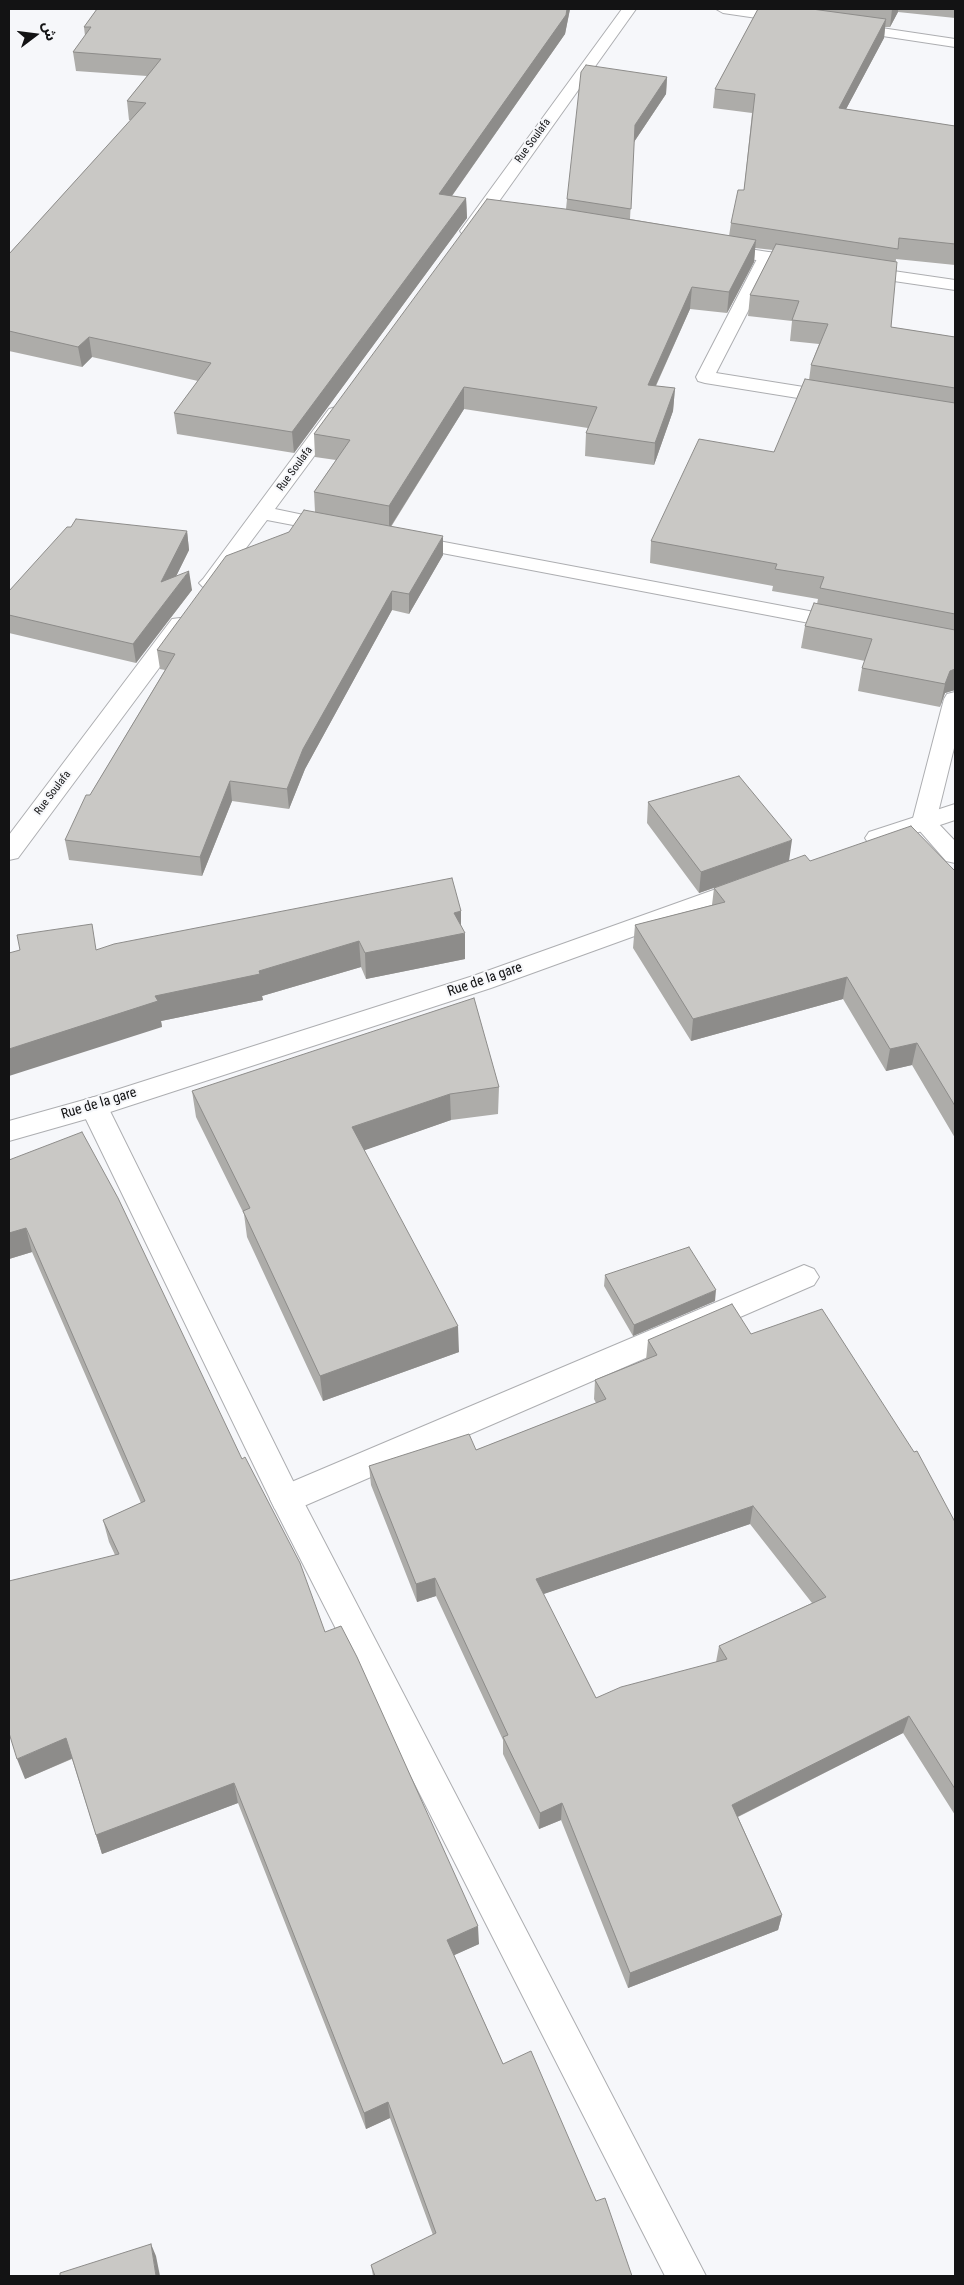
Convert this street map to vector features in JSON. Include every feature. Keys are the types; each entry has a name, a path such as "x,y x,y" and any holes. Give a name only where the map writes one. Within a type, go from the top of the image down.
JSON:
{"street":[{"name":"Rue Soulafa","path":"456,249 629,9"},
{"path":"723,9 810,22"},
{"path":"830,24 955,43"},
{"path":"485,209 504,212"},
{"path":"699,245 823,266"},
{"path":"767,257 705,377 849,400"},
{"path":"842,268 955,285"},
{"name":"Rue Soulafa","path":"9,852 344,401"},
{"path":"262,513 350,530"},
{"path":"389,538 867,628"},
{"path":"924,822 955,699"},
{"path":"859,845 955,812"},
{"path":"924,822 955,855"},
{"name":"Rue de la gare","path":"9,1131 94,1107 482,982 767,878"},
{"path":"94,1107 286,1499 686,2276"},
{"path":"286,1499 804,1277"}],"building":[{"path":"97,9 567,9 566,15 439,194 466,198 292,432 174,413 211,363 89,337 78,347 9,331 9,254 146,103 127,101 161,59 73,52 91,27 84,27"},
{"path":"758,9 812,9 886,19 839,108 955,126 955,244 899,238 898,249 731,223 738,190 744,190 755,94 715,89"},
{"path":"586,65 667,77 635,125 631,209 567,199 581,72"},
{"path":"487,199 565,209 756,240 729,292 692,287 648,385 675,388 655,443 586,433 597,407 464,387 389,506 314,492 350,440 314,434"},
{"path":"776,244 897,262 891,327 955,337 955,388 811,365 828,324 792,320 799,301 750,295"},
{"path":"805,379 955,403 955,614 820,588 824,577 775,569 777,564 651,541 699,439 774,452"},
{"path":"304,510 443,536 409,594 392,591 303,749 287,789 230,781 200,857 65,840 86,795 90,795 175,654 157,650 226,556 289,532"},
{"path":"76,519 187,531 161,582 189,571 133,644 9,615 9,591 67,527 71,527"},
{"path":"814,603 955,630 955,669 950,671 945,684 862,668 872,639 805,626"},
{"path":"739,776 792,840 701,872 648,802"},
{"path":"911,826 955,871 955,1106 917,1043 890,1049 847,977 693,1019 635,925 725,902 714,888 805,855 810,861"},
{"path":"452,878 461,911 454,913 465,933 365,953 359,941 259,971 260,974 155,996 158,1001 9,1049 9,953 20,950 17,935 92,924 96,950 114,944"},
{"path":"474,998 499,1087 450,1094 352,1127 458,1326 320,1376 243,1211 250,1208 192,1091"},
{"path":"82,1132 118,1198 242,1459 245,1457 300,1563 325,1632 341,1626 357,1657 478,1926 447,1940 503,2064 531,2051 596,2201 605,2198 632,2276 375,2276 371,2265 436,2233 388,2102 364,2113 234,1783 96,1835 66,1738 17,1759 9,1733 9,1581 119,1554 103,1520 145,1501 26,1228 9,1233 9,1160"},
{"path":"689,1247 716,1290 634,1325 605,1275"},
{"path":"732,1304 751,1334 822,1309 914,1452 917,1451 955,1522 955,1789 909,1716 732,1805 782,1915 630,1973 562,1803 540,1813 503,1737 508,1735 435,1578 416,1584 369,1466 469,1434 476,1450 606,1399 595,1380 657,1355 648,1340","holes":["753,1506 826,1597 719,1646 727,1659 621,1687 596,1698 536,1579"]},
{"path":"151,2244 156,2276 60,2276 60,2273"}]}
